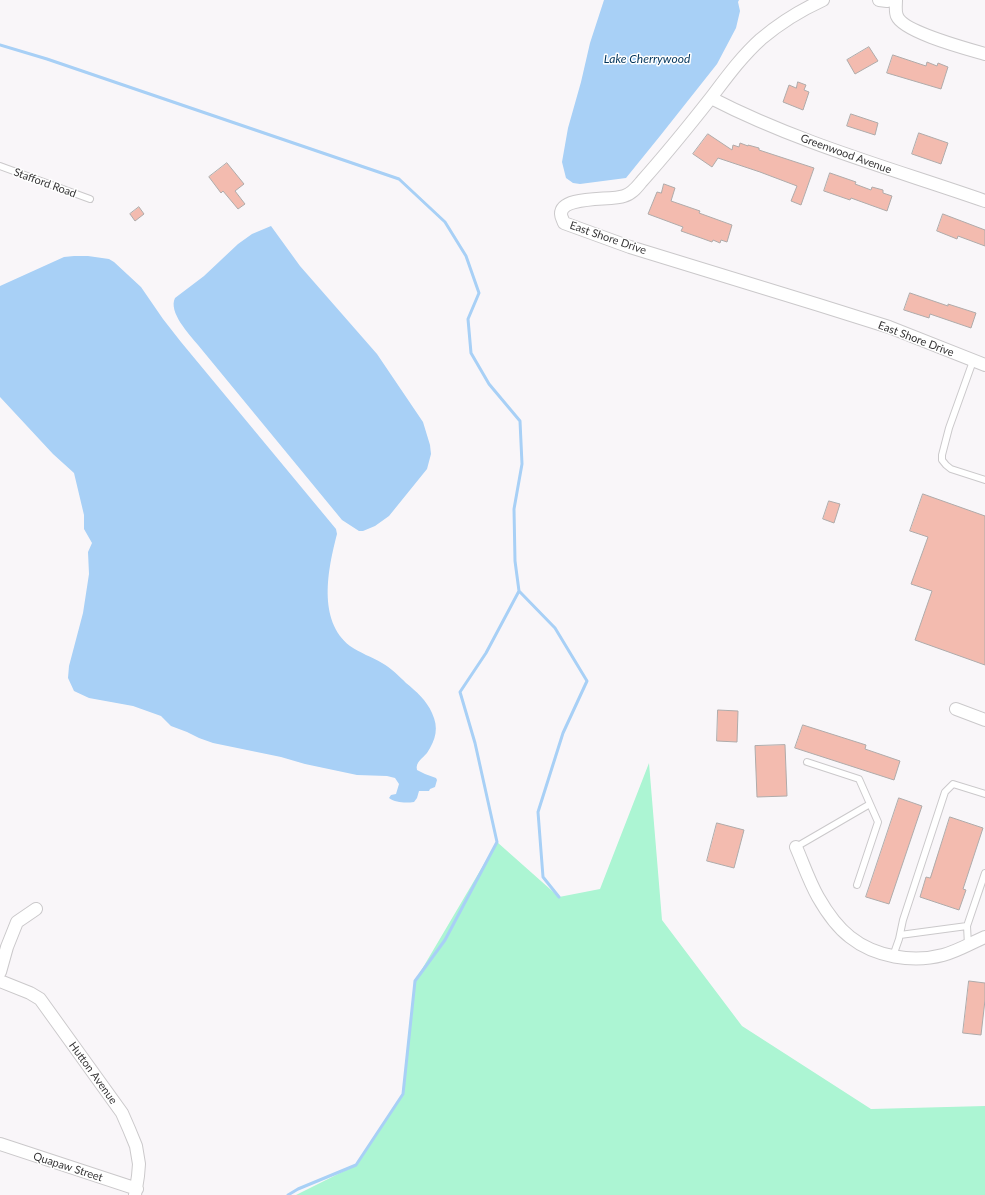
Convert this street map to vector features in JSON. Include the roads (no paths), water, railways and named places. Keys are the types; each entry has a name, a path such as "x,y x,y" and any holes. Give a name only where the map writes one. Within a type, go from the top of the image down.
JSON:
{"street":[{"name":"East Shore Drive","path":"823,0 801,10 762,38 743,57 669,150 634,191 625,196 616,198 575,201 567,204 561,215 564,223 630,247 819,304 889,328 973,361"},
{"path":"879,0 890,0"},
{"path":"896,0 896,15 906,26 933,37 985,54"},
{"name":"Greenwood Avenue","path":"711,98 742,114 832,150 985,201"},
{"path":"973,361 985,365"},
{"path":"956,709 985,720"},
{"path":"796,847 817,896 839,926 850,937 871,949 893,956 905,958 924,958 942,955 985,937"},
{"path":"0,972 4,945 17,922 36,909"},
{"name":"Hutton Avenue","path":"0,981 30,993 40,999 122,1113 136,1146 139,1164 136,1192"},
{"name":"Quapaw Street","path":"0,1144 136,1192"}],"lane":[{"name":"Stafford Road","path":"0,166 90,199"},
{"path":"973,361 949,428 942,460 951,469 985,480"},
{"path":"807,762 859,779 878,822 857,885"},
{"path":"893,956 903,920 945,792 953,784 985,794"},
{"path":"796,847 870,804"},
{"path":"968,945 967,926 985,873"},
{"path":"900,935 967,926"}],"water":[{"name":"Lake Cherrywood","path":"604,0 739,0 740,11 736,28 717,64 626,178 580,184 573,183 566,178 562,162 568,128 590,43"},
{"path":"271,226 300,266 377,354 423,422 430,445 431,454 427,469 389,516 375,526 363,531 359,531 342,520 180,323 174,310 175,298 204,276 238,244 252,234"},
{"path":"74,256 109,259 141,287 181,342 336,529 337,534 328,578 329,608 333,622 340,635 350,646 389,667 395,672 424,700 434,718 436,733 433,743 427,753 418,762 417,770 436,778 437,780 435,787 429,791 419,791 414,802 401,802 389,798 391,795 396,794 399,784 395,778 387,776 357,775 213,743 171,726 161,716 133,706 89,698 74,691 68,678 69,666 83,613 89,574 88,552 92,543 84,529 84,515 74,473 53,454 0,397 0,286 64,257"}],"waterway":[{"path":"0,45 47,59 399,179 445,222 466,256 479,293 468,319 471,353 489,384 520,421 522,464 514,509 515,561 519,591 555,628 587,681 563,733 538,812 543,877 559,897"},
{"path":"288,1195 298,1189 356,1165 403,1094 415,981 445,940 497,842 475,743 460,692 486,653 519,591"}]}
